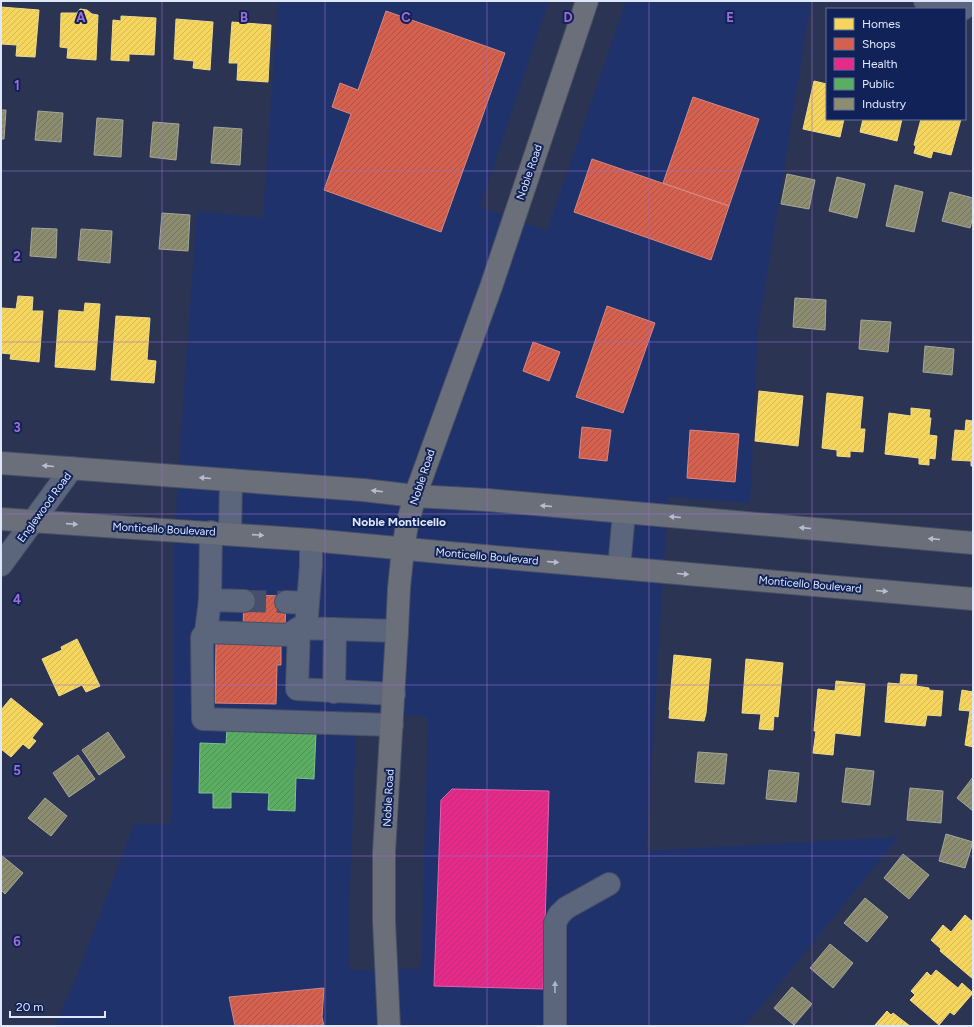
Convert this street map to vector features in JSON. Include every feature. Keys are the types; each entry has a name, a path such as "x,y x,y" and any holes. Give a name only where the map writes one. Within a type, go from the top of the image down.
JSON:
{"main road":[{"name":"Noble Road","path":"389,1026 384,921 384,852 399,588 407,525 415,496 491,287 587,1"},
{"path":"1,463 363,490 415,496 488,500 973,543"},
{"name":"Monticello Boulevard","path":"1,519 311,540 973,599"}],"street":[{"path":"925,1 959,8"},
{"name":"Englewood Road","path":"1,565 72,468"},
{"path":"232,480 220,533 206,632 202,637 203,719 392,724"},
{"path":"619,568 624,512"},
{"path":"311,540 308,603 302,628 297,689 394,694"},
{"path":"210,600 244,601"},
{"path":"286,602 308,603"},
{"path":"206,632 288,635 302,628 397,631"},
{"path":"334,692 335,629"},
{"path":"555,1026 555,923 559,915 566,908 609,884"}],"shaded area":[{"path":"278,1 549,1 480,207 547,231 626,1 811,1 758,331 750,503 668,497 646,851 899,837 745,1026 55,1026 78,973 134,824 171,824 174,703 174,550 179,458 197,211 263,218","holes":["357,710 428,717 421,969 349,970 350,887"]}],"building: Homes":[{"path":"1,7 39,10 35,57 16,56 17,45 1,44"},
{"path":"80,9 87,10 92,14 98,15 96,60 67,58 68,48 60,47 61,13 77,13"},
{"path":"121,16 156,18 154,55 129,54 129,61 111,60 113,20 121,21"},
{"path":"176,19 213,22 210,70 193,68 194,61 174,59"},
{"path":"232,22 271,25 268,82 237,80 238,63 229,63"},
{"path":"814,81 826,84 826,120 844,120 840,137 803,129"},
{"path":"863,120 902,120 897,141 860,132"},
{"path":"921,120 961,120 951,155 933,151 931,158 914,153 916,146 914,145"},
{"path":"18,296 33,297 32,311 43,311 39,362 10,359 11,354 1,353 2,308 16,309"},
{"path":"85,303 100,304 95,370 55,367 59,310 84,312"},
{"path":"116,316 150,318 147,360 156,361 154,383 111,380"},
{"path":"759,391 803,396 798,446 755,441"},
{"path":"827,393 863,397 860,429 865,429 863,452 850,451 850,457 837,456 837,450 822,448"},
{"path":"911,408 930,410 929,418 931,418 929,435 937,436 935,459 929,458 929,465 919,464 919,458 885,454 889,413 911,416"},
{"path":"966,420 973,421 973,466 971,466 971,461 952,460 955,430 965,431"},
{"path":"77,639 100,686 86,692 82,685 59,696 42,659 62,650 61,647"},
{"path":"674,655 711,659 704,721 669,718"},
{"path":"746,659 783,663 778,717 774,716 773,730 759,729 761,714 742,713"},
{"path":"901,674 917,675 916,686 929,688 929,690 943,691 941,716 927,715 925,726 885,722 888,683 900,684"},
{"path":"836,681 865,684 860,736 835,733 833,755 813,753 816,731 814,731 818,689 835,691"},
{"path":"962,690 973,692 973,747 965,745 970,711 959,710"},
{"path":"11,698 43,724 32,738 36,741 29,749 23,744 11,757 1,749 1,710"},
{"path":"965,915 973,922 973,979 940,951 941,949 931,940 943,925 951,932"},
{"path":"936,970 958,988 962,983 973,993 954,1015 950,1012 939,1025 910,1000 915,995 911,991 927,972 931,976"},
{"path":"887,1011 891,1015 893,1013 910,1026 876,1026 875,1025"}],"building: Shops":[{"path":"386,11 505,53 441,232 324,190 351,114 332,107 340,83 358,90"},
{"path":"693,97 759,119 729,206 663,183"},
{"path":"592,159 729,206 711,260 574,212"},
{"path":"607,306 655,323 623,413 576,397"},
{"path":"533,342 560,352 549,381 523,371"},
{"path":"582,427 611,430 607,461 579,458"},
{"path":"690,430 739,434 735,482 687,478"},
{"path":"244,595 286,596 285,631 243,630"},
{"path":"281,640 281,665 277,665 276,704 215,703 216,642"},
{"path":"324,988 322,1017 324,1026 235,1026 229,997"}],"building: Health":[{"path":"452,789 549,791 543,989 434,986 441,800"}],"building: Public":[{"path":"227,729 316,732 314,779 296,778 295,811 268,810 269,793 231,792 231,808 213,808 213,793 199,793 200,743 226,744"}],"building: Industry":[{"path":"1,110 6,110 4,139 1,139"},
{"path":"38,111 63,113 61,142 35,140"},
{"path":"97,118 123,120 121,157 94,155"},
{"path":"153,122 179,124 176,160 150,157"},
{"path":"214,127 242,129 240,165 211,163"},
{"path":"787,174 815,180 809,209 781,204"},
{"path":"837,177 865,184 857,218 829,211"},
{"path":"895,185 923,192 914,232 886,226"},
{"path":"950,192 973,198 973,217 970,228 942,221"},
{"path":"162,213 190,215 188,251 159,249"},
{"path":"32,228 57,229 56,258 30,256"},
{"path":"81,229 112,231 110,263 78,260"},
{"path":"795,298 826,300 825,330 793,327"},
{"path":"861,320 891,322 888,352 859,349"},
{"path":"925,346 954,349 952,375 923,372"},
{"path":"108,732 125,757 99,775 82,750"},
{"path":"698,752 727,754 724,784 695,782"},
{"path":"78,755 95,779 69,797 53,773"},
{"path":"846,768 874,771 870,805 842,802"},
{"path":"769,770 799,773 796,802 766,799"},
{"path":"973,777 973,811 957,798"},
{"path":"910,788 943,791 941,823 907,820"},
{"path":"45,798 67,816 51,836 28,818"},
{"path":"946,834 973,842 965,868 939,861"},
{"path":"903,854 929,875 909,899 884,878"},
{"path":"1,855 23,873 5,894 1,890"},
{"path":"865,898 888,917 867,942 844,923"},
{"path":"830,944 853,963 833,988 810,968"},
{"path":"792,987 812,1004 794,1025 774,1008"}],"tunnel":[{"path":"244,601 286,602"}],"district":[{"name":"Noble Monticello","path":"399,522"}]}
